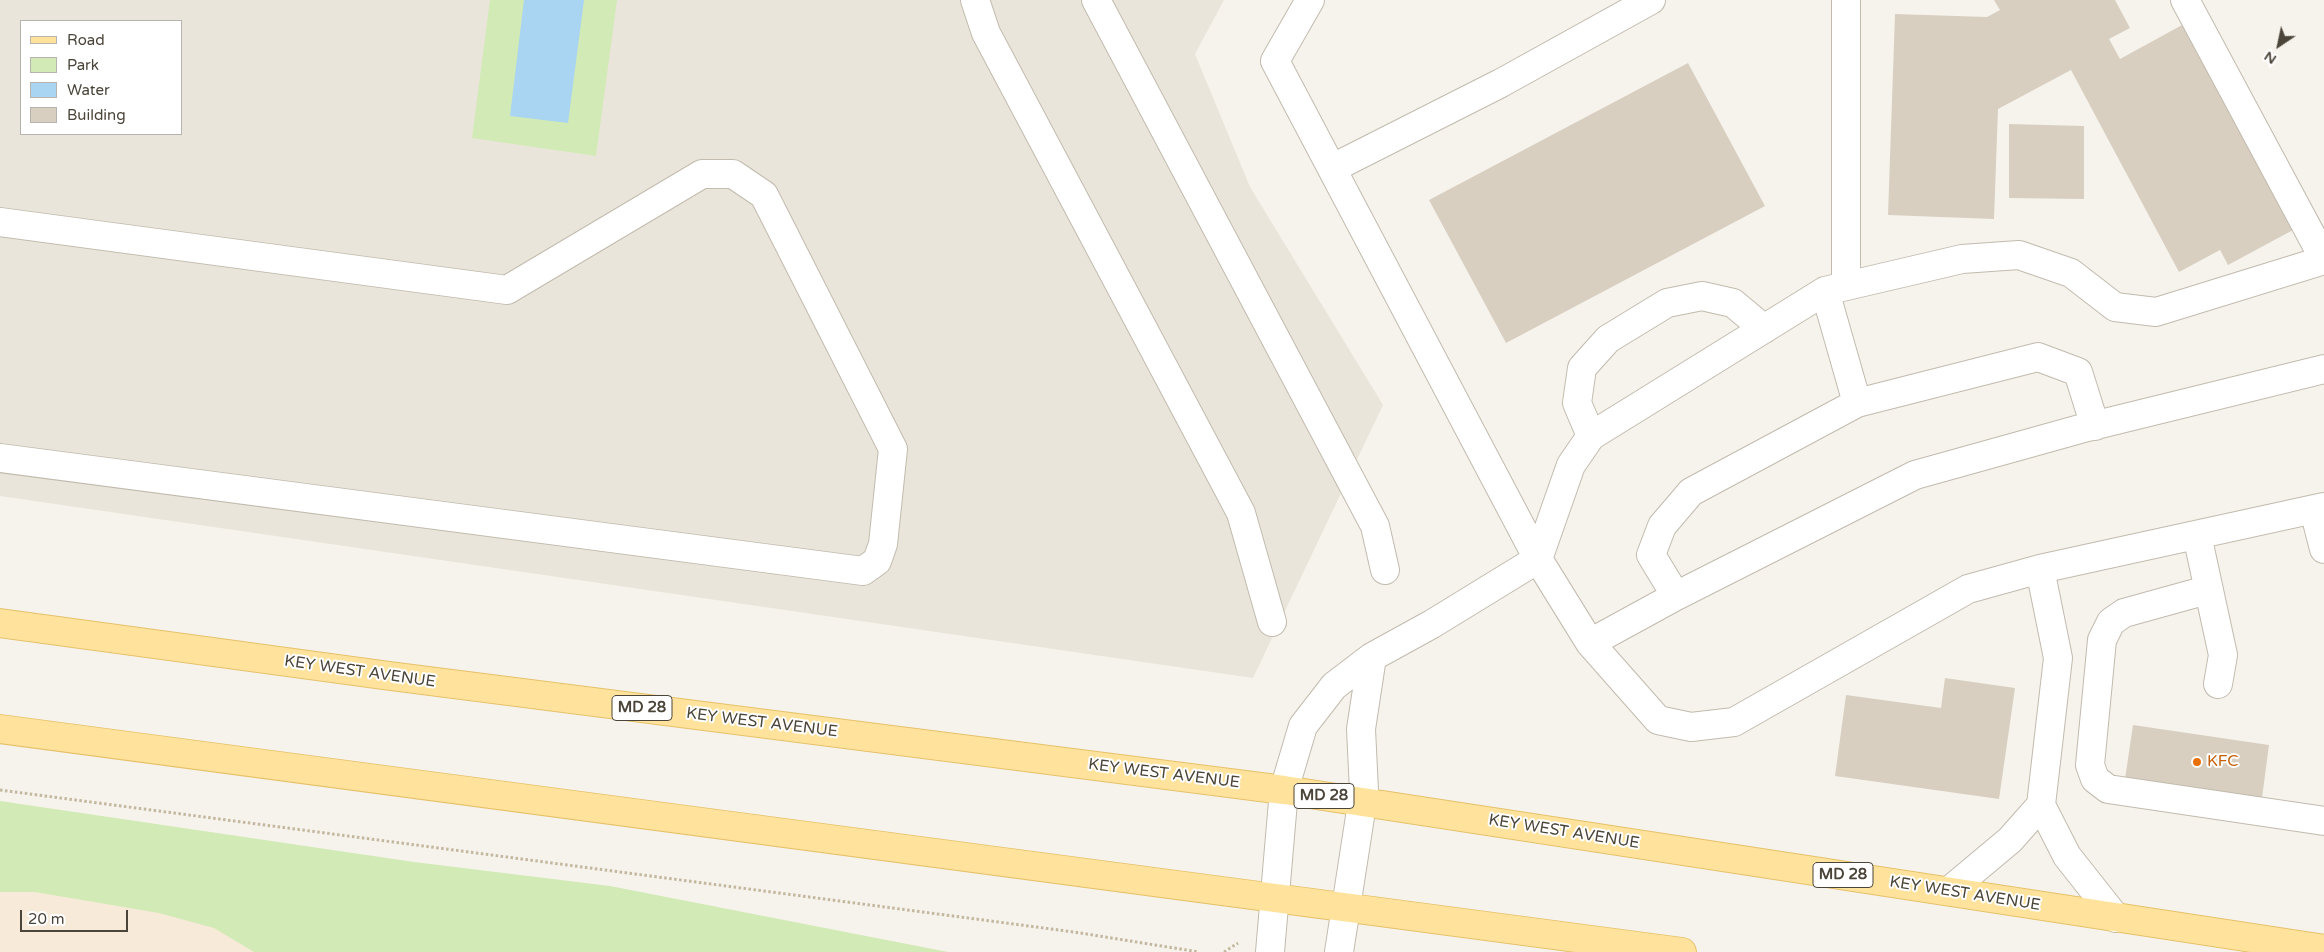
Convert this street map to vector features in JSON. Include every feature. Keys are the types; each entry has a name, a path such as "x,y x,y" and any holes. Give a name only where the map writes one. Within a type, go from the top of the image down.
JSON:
{"main road":[{"name":"KEY WEST AVENUE","path":"0,623 380,675 1284,790 2324,949"},
{"path":"0,729 1682,952"}],"street":[{"path":"975,0 986,33 1241,513 1272,622"},
{"path":"1096,0 1375,526 1385,570"},
{"path":"1310,0 1275,61 1538,559 1590,643 1658,720 1691,728 1734,722 1968,589 2040,569 2319,509 2324,549"},
{"path":"1333,168 1501,83 1651,0"},
{"path":"1846,0 1835,289 1857,403"},
{"path":"1270,952 1284,790 1303,726 1334,686 1372,658 1432,624 1538,559 1571,465 1592,436 1764,329 1835,289 1962,259 2019,255 2071,273 2115,307 2156,312 2324,260 2185,0"},
{"path":"0,222 507,290 702,174 733,174 764,195 893,449 883,544 877,561 863,571 0,458"},
{"path":"1592,436 1577,402 1582,368 1608,339 1667,303 1702,296 1733,303 1764,329"},
{"path":"1676,596 1651,555 1662,526 1691,492 1857,403 2038,357 2078,372 2095,426"},
{"path":"1590,643 1676,596 1915,475 2095,426 2324,369"},
{"path":"2197,536 2207,590 2223,655 2218,684"},
{"path":"2040,569 2058,658 2041,805 2068,856 2116,918"},
{"path":"2207,590 2124,613 2111,622 2102,640 2090,765 2095,780 2108,789 2324,821"},
{"path":"1339,952 1363,802 1361,730 1372,658"},
{"path":"1949,891 2010,840 2041,805"}],"path":[{"path":"0,790 1074,932 1199,952"}],"shaded area":[{"path":"0,0 1224,0 1195,54 1250,187 1383,405 1253,678 0,496"},
{"path":"0,835 884,952 0,952"}],"green space":[{"path":"490,0 617,0 596,156 472,138"},
{"path":"0,801 414,862 610,886 948,952 254,952 214,928 159,913 35,892 0,892"}],"water":[{"path":"524,0 584,0 568,123 510,116"}],"building":[{"path":"1994,0 2115,0 2130,28 2109,39 2120,59 2182,25 2293,230 2228,265 2220,250 2179,272 2071,70 1998,109 1994,219 1888,215 1895,14 1987,17 2000,10"},
{"path":"1688,63 1765,206 1506,343 1429,200"},
{"path":"2009,124 2084,126 2084,199 2009,198"},
{"path":"1945,678 2015,688 1999,799 1835,776 1846,695 1941,708"},
{"name":"KFC","path":"2133,725 2269,745 2262,798 2125,779"}],"place":[{"name":"KFC","path":"2197,762"}]}
